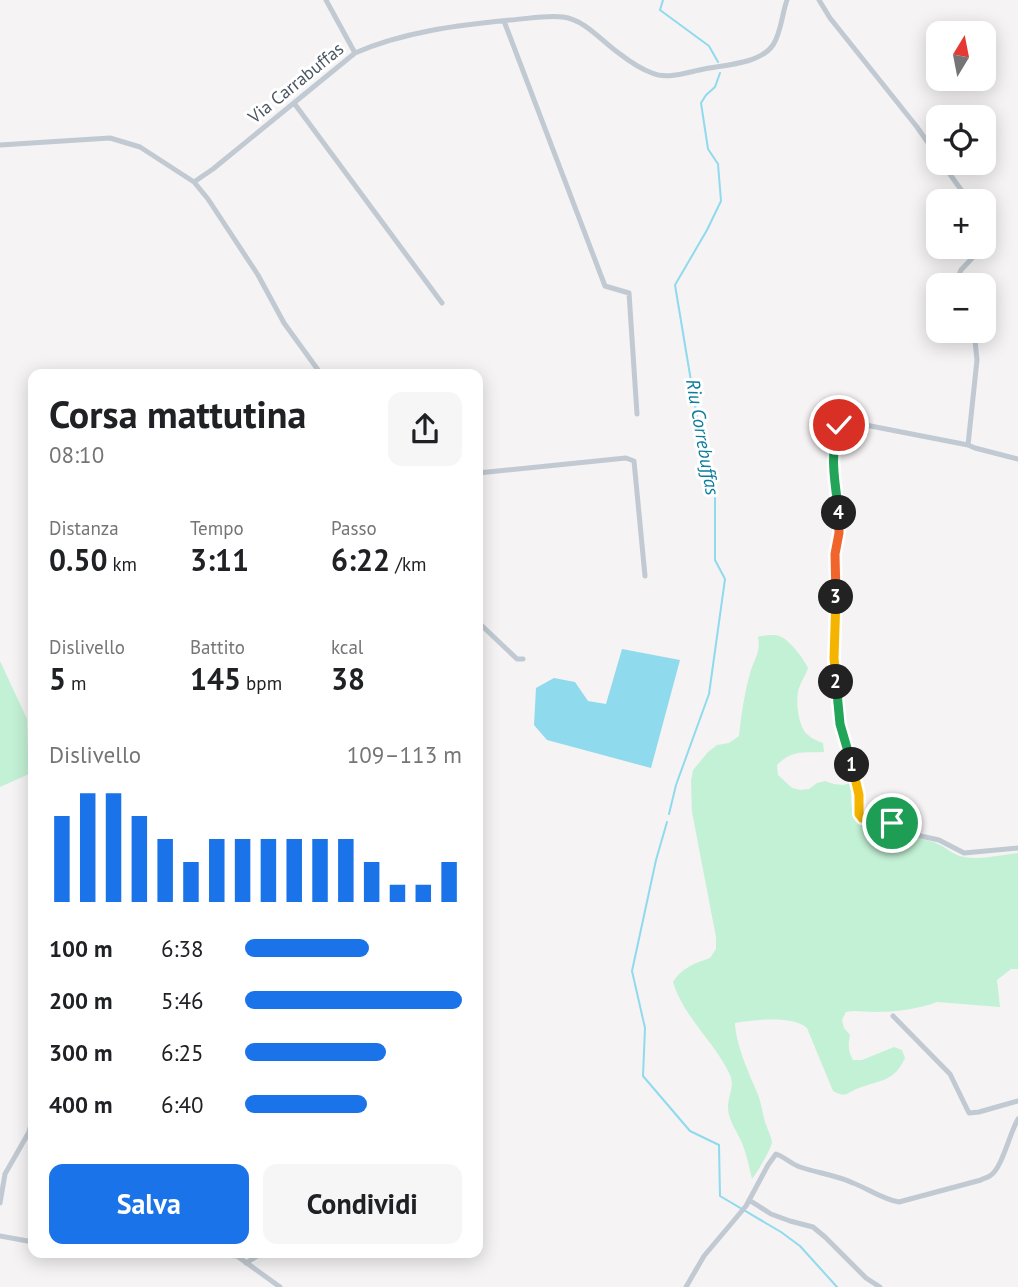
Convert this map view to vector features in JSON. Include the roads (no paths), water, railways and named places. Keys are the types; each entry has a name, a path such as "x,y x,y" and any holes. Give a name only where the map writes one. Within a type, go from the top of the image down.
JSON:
{"street":[{"path":"327,0 355,53"},
{"name":"Via Carrabuffas","path":"194,182 355,53 372,46 453,26 562,17 579,22 620,54 649,72 668,75 735,64 763,54 771,48 776,39 787,0"},
{"path":"819,0 830,18 926,140"},
{"path":"504,21 605,286 629,293 638,414"},
{"path":"294,103 442,303"},
{"path":"0,145 110,138 140,147 194,182 258,275 284,323 317,369"},
{"path":"960,273 972,259"},
{"path":"968,444 977,359 976,343"},
{"path":"1018,459 968,444 845,421 839,425 833,457 839,527 835,554 834,658 840,724 859,795 859,814 862,818 894,823 916,835 939,840 964,853 1018,848"},
{"path":"483,472 626,458 634,461 645,576"},
{"path":"483,627 517,659 523,659"},
{"path":"894,1016 950,1074 969,1113 1018,1101"},
{"path":"686,1287 704,1256 740,1215 776,1154 801,1168 852,1182 887,1200 899,1202 992,1175 999,1167 1018,1119"},
{"path":"0,1203 5,1174 28,1134"},
{"path":"747,1203 790,1221 813,1227 866,1278 880,1287"},
{"path":"0,1236 28,1241"},
{"path":"240,1258 280,1287"},
{"path":"246,1263 254,1258"}],"water":[{"path":"622,649 680,660 651,768 547,740 534,725 536,688 554,678 575,682 588,701 606,704"}],"waterway":[{"name":"Riu Correbuffas","path":"663,0 660,10 709,46 718,62"},
{"name":"Riu Correbuffas","path":"669,814 676,785 709,694 725,579 715,560 715,494 699,429 675,285 721,201 718,164 708,149 701,103 715,87 720,73"},
{"name":"Riu Correbuffas","path":"667,822 632,971 645,1028 643,1076 690,1131 719,1145 720,1196 800,1246 837,1287"}]}
